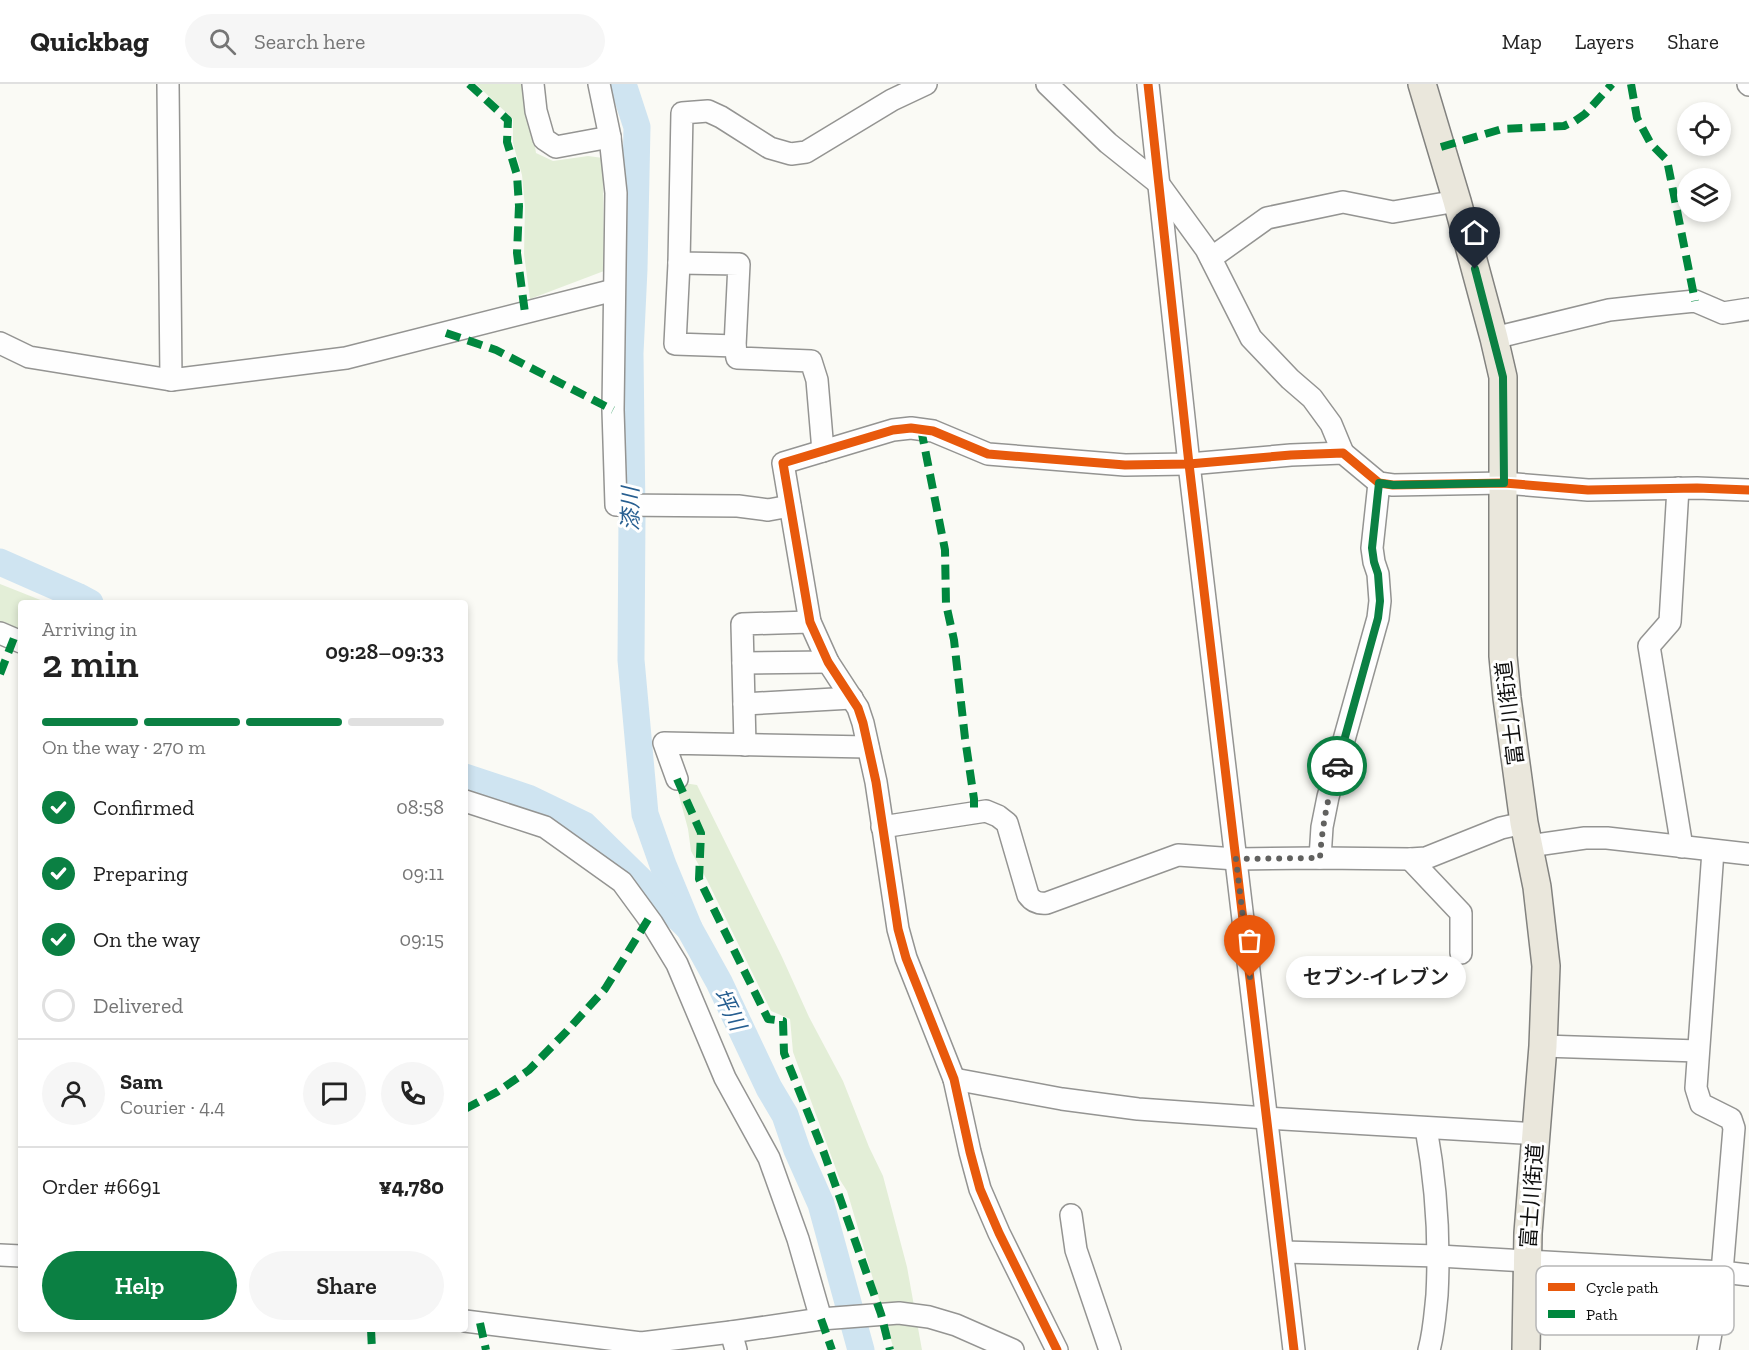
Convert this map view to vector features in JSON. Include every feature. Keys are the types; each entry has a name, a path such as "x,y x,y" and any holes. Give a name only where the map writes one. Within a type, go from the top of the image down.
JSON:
{"main road":[{"name":"富士川街道","path":"1422,84 1457,201 1503,377 1503,656 1527,835 1538,887 1546,966 1544,1046 1528,1233 1526,1350"}],"street":[{"path":"168,84 171,380"},
{"path":"533,84 536,111 544,139 556,147 610,137"},
{"path":"599,84 610,137 616,193 613,410 616,505 738,506 768,510 790,506"},
{"path":"735,346 675,344 680,262 682,112 708,111 770,148 791,154 806,152 892,100 926,84"},
{"path":"1047,84 1108,143 1158,183 1211,258 1251,338 1290,379 1312,398 1331,424 1343,453 1379,483 1393,485 1504,483 1588,490 1678,488 1749,490"},
{"path":"1148,84 1189,464 1294,1350"},
{"path":"1211,258 1268,218 1343,202 1393,212 1457,201"},
{"path":"680,262 739,264 735,346 737,358 811,361 818,380 823,451"},
{"path":"0,343 29,357 171,380 346,358 614,290"},
{"path":"1494,338 1609,310 1695,302 1723,313 1749,309"},
{"path":"1057,1350 999,1233 980,1188 954,1079 906,958 897,920 876,782 868,747 858,708 828,662 810,622 783,463 893,430 911,428 933,431 988,454 1125,465 1189,464 1343,453"},
{"path":"1320,858 1322,827 1328,797 1378,618 1380,601 1378,574 1372,548 1379,483"},
{"path":"1678,488 1670,622 1649,646 1682,847"},
{"path":"745,745 742,624 810,622"},
{"path":"0,633 18,641"},
{"path":"743,663 828,662"},
{"path":"744,704 852,698"},
{"path":"677,779 664,743 868,747"},
{"path":"468,802 545,827 622,882 652,923 677,964 725,1078 769,1158 798,1239 821,1319"},
{"path":"882,827 986,811 998,816 1007,824 1028,895 1032,901 1040,904 1178,855 1236,859 1425,858 1501,828 1527,835 1607,838 1749,854"},
{"path":"1713,851 1696,1088 1701,1104 1740,1119 1734,1128 1722,1266"},
{"path":"1410,859 1461,914 1461,953"},
{"path":"1544,1046 1698,1051"},
{"path":"954,1079 1062,1099 1138,1109 1537,1134"},
{"path":"1426,1128 1434,1177 1439,1256 1434,1325 1429,1350"},
{"path":"1071,1215 1076,1250 1110,1350"},
{"path":"1283,1252 1439,1256 1616,1266"},
{"path":"0,1255 18,1256"},
{"path":"1734,1273 1749,1275"},
{"path":"468,1321 643,1346 734,1341 821,1319 899,1313 929,1317 956,1325 1013,1350"},
{"path":"1708,1350 1711,1335"}],"green space":[{"path":"476,84 525,84 536,153 553,161 588,156 603,158 604,271 530,299 524,254 525,207 522,175 513,143 513,119"},
{"path":"0,584 40,600 18,600 18,637 0,628"},
{"path":"684,783 697,785 809,1017 843,1081 883,1176 907,1267 922,1350 894,1350 847,1191 840,1180 793,1052 790,1019 771,1011 691,851 688,829 677,788"}],"waterway":[{"name":"漆川","path":"623,84 637,127 630,353 631,660 645,814 689,928"},
{"name":"坪川","path":"0,562 84,600"},
{"name":"坪川","path":"468,778 528,798 584,825 689,928 719,982 769,1088 785,1115 797,1150 821,1204 861,1350"}],"marked path":[{"path":"469,84 508,120 507,142 517,175 519,206 517,253 525,313"},
{"path":"1441,147 1502,129 1564,126 1585,114 1612,84"},
{"path":"1631,84 1637,118 1651,144 1667,160 1695,301"},
{"path":"446,333 496,350 613,410"},
{"path":"921,429 945,550 946,604 954,640 974,813"},
{"path":"0,674 14,638"},
{"path":"677,779 701,833 699,879 768,1019 783,1021 784,1053 824,1153 881,1314 890,1350"},
{"path":"468,1107 497,1092 529,1070 566,1032 605,989 649,918"},
{"path":"821,1319 832,1350"},
{"path":"480,1323 486,1350"},
{"path":"371,1332 372,1350"}],"cycle path":[{"path":"1148,84 1189,464 1294,1350"},
{"path":"1057,1350 999,1233 980,1189 954,1079 906,958 898,929 876,782 863,723 858,708 828,662 810,622 783,463 893,430 911,428 933,431 988,454 1125,465 1189,464 1343,453 1379,483 1393,485 1504,483 1588,490 1697,488 1749,490"}],"way so far":[{"path":"1250,977 1236,859 1320,858 1322,827 1337,766"}],"place":[{"name":"セブン-イレブン","path":"1250,977"}],"route":[{"path":"1337,766 1378,618 1380,601 1378,574 1372,548 1379,483 1393,485 1504,483 1503,377 1475,269"}]}
